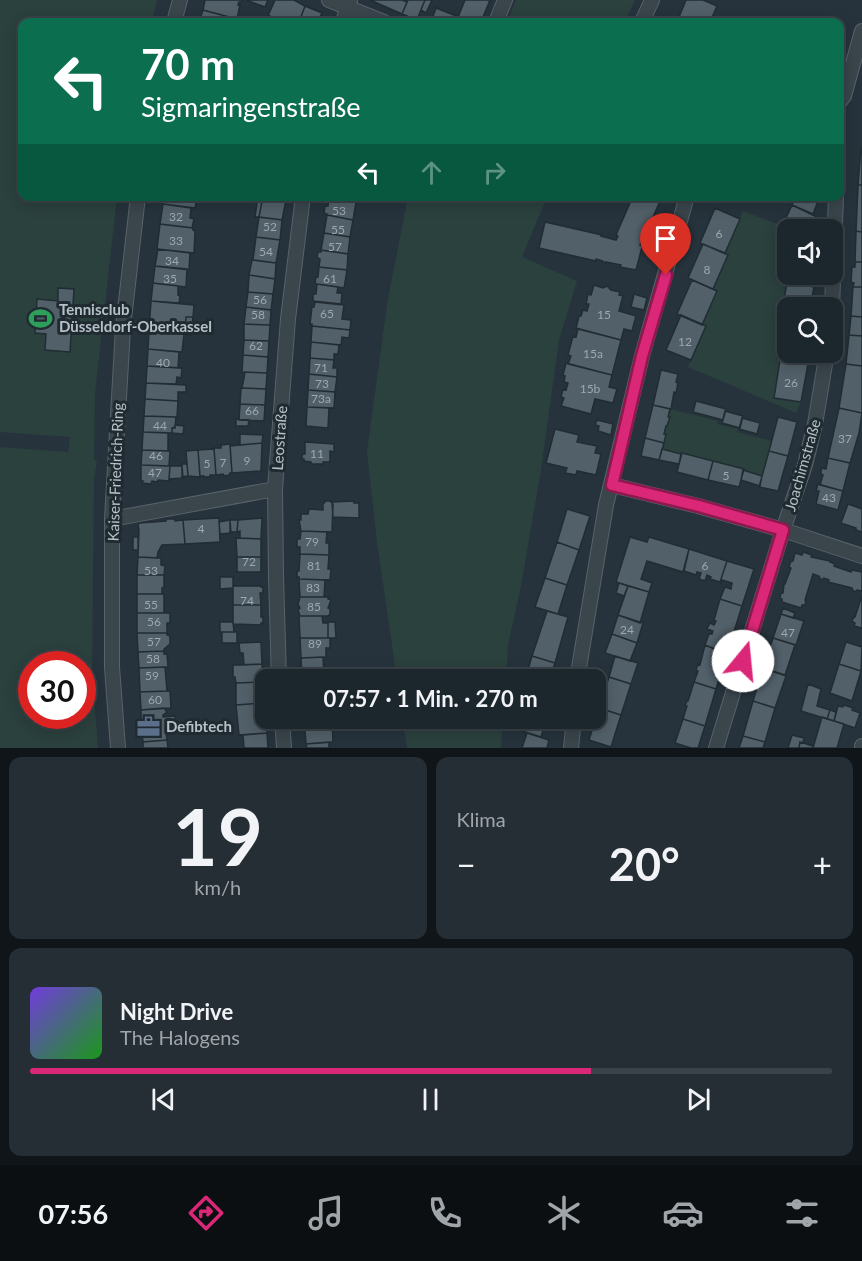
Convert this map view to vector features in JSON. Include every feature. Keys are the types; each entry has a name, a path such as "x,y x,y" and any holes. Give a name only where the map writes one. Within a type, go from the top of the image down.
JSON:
{"street":[{"path":"175,18 180,0"},
{"path":"329,0 349,4 376,18"},
{"path":"498,18 505,0"},
{"path":"644,18 652,0"},
{"path":"844,92 862,31"},
{"name":"Kaiser-Friedrich-Ring","path":"118,748 112,667 112,519 123,328 137,201"},
{"name":"Leostraße","path":"279,669 275,489 288,319 302,201"},
{"path":"579,669 606,505 642,356 686,201"},
{"path":"832,297 836,201"},
{"name":"Joachimstraße","path":"716,748 805,465 815,424 825,363"},
{"path":"612,485 699,506 862,556"},
{"path":"112,519 275,489"},
{"path":"283,729 284,748"},
{"path":"571,748 573,729"}],"green space":[{"path":"0,0 157,0 153,18 18,18 18,201 117,201 95,393 94,460 97,460 94,480 92,651 18,651 18,729 96,729 96,722 98,748 0,748 0,447 68,452 70,437 0,432"},
{"path":"516,0 635,0 627,18 509,18"},
{"path":"407,201 545,201 522,257 577,281 559,340 541,470 521,586 508,645 507,669 396,669 377,542 367,452 388,298"},
{"path":"743,211 777,224 777,285 787,285 784,297 777,297 777,363 780,363 774,397 801,402 796,413 688,367 706,327 702,325 717,291 713,289 728,255 725,253"},
{"path":"670,409 718,421 717,424 738,429 737,432 772,441 762,476 743,469 662,449"},
{"path":"404,729 502,729 501,748 407,748"}],"building":[{"path":"205,0 243,0 238,5 240,5 237,18 203,10"},
{"path":"246,0 268,0 265,7"},
{"path":"275,0 294,0 305,6 300,18 269,18"},
{"path":"370,0 402,0 407,2 402,14"},
{"path":"408,0 425,0 418,18 406,18 407,16 402,14"},
{"path":"425,0 432,0 426,13 421,10"},
{"path":"465,0 490,0 483,18 458,18"},
{"path":"686,0 703,0 717,6 712,18 679,18"},
{"path":"305,6 322,13 322,18 300,18"},
{"path":"436,8 459,17 458,18 432,18"},
{"path":"203,10 229,17 229,18 200,18"},
{"path":"861,148 862,185 858,185"},
{"path":"858,185 862,185 862,232 856,231"},
{"path":"163,201 197,201 195,208 163,204"},
{"path":"257,201 262,201 259,217 255,217"},
{"path":"262,201 286,201 282,220 259,217"},
{"path":"329,201 356,202 353,220 327,215 324,213 325,206 328,206"},
{"path":"631,201 660,201 640,245 644,246 636,270 596,259 596,261 539,248 545,222 616,240 618,236 616,235"},
{"path":"818,201 813,214 792,205 791,202"},
{"path":"163,204 191,208 190,218 194,219 192,228 160,224"},
{"path":"792,205 817,217 816,219 786,218"},
{"path":"715,208 740,219 725,253 700,243"},
{"path":"327,215 353,220 350,237 324,233"},
{"path":"259,217 282,220 280,240 256,237"},
{"path":"160,224 193,228 195,231 194,253 157,249"},
{"path":"856,231 862,232 862,262 855,262"},
{"path":"324,233 350,237 348,254 321,250"},
{"path":"256,237 280,240 276,263 253,260"},
{"path":"703,244 728,255 713,289 688,278"},
{"path":"158,249 190,253 189,270 155,266"},
{"path":"321,250 348,254 347,270 319,267 320,259 317,257"},
{"path":"252,260 276,263 275,279 249,275"},
{"path":"855,262 862,262 862,287 853,287 854,283 851,282 852,267 855,267"},
{"path":"155,266 187,269 186,287 153,283"},
{"path":"319,267 347,270 344,288 315,283"},
{"path":"249,275 275,279 273,294 248,292"},
{"path":"692,280 717,291 702,325 677,314"},
{"path":"153,283 178,286 179,303 151,301"},
{"path":"317,284 338,287 337,293 342,293 341,304 313,301"},
{"path":"594,285 603,288 607,286 611,290 620,292 619,295 623,296 619,311 636,316 632,331 624,329 621,340 576,328 579,316 583,310 587,311 588,294 591,295"},
{"path":"787,285 814,287 812,297 784,297"},
{"path":"853,287 862,287 862,317 851,316"},
{"path":"58,288 74,289 70,352 45,350 46,334 35,333 37,299 58,301"},
{"path":"248,292 273,294 271,310 246,307"},
{"path":"634,294 647,298 644,310 631,307"},
{"path":"151,301 194,305 193,317 186,317 185,334 149,332"},
{"path":"315,302 344,305 342,319 351,320 350,330 312,326 310,324 312,307"},
{"path":"246,307 271,310 270,325 244,324"},
{"path":"681,315 706,326 691,360 666,350"},
{"path":"851,316 862,317 862,336 849,335"},
{"path":"186,317 193,317 191,335 185,334"},
{"path":"244,324 270,325 269,341 244,340"},
{"path":"312,326 350,330 349,338 342,337 341,345 311,342"},
{"path":"578,329 621,340 612,375 568,364 573,336 576,337"},
{"path":"149,332 184,334 182,352 148,349"},
{"path":"849,335 862,336 862,366 846,364"},
{"path":"244,340 269,341 268,357 243,355"},
{"path":"311,342 339,345 338,354 334,354 334,360 310,358"},
{"path":"148,349 179,352 178,368 147,366"},
{"path":"243,355 268,357 267,373 242,372"},
{"path":"310,358 334,360 333,368 337,368 337,377 309,374"},
{"path":"566,363 612,375 609,387 617,389 613,403 595,399 591,414 561,406 564,398 561,397 563,389 566,390 568,383 564,382 565,376 563,375"},
{"path":"780,363 808,364 801,402 774,398"},
{"path":"846,364 862,366 862,413 839,408"},
{"path":"147,366 182,368 181,378 177,377 176,384 146,383"},
{"path":"661,370 678,374 671,409 653,405"},
{"path":"245,372 267,373 266,389 242,388"},
{"path":"309,374 337,377 335,392 308,390"},
{"path":"146,383 186,385 186,392 178,392 178,401 145,399"},
{"path":"241,388 266,389 265,405 240,404"},
{"path":"308,390 335,392 334,408 307,407"},
{"path":"145,399 178,401 177,417 144,416"},
{"path":"696,401 726,409 723,420 693,412"},
{"path":"240,404 265,405 264,421 239,420"},
{"path":"653,405 670,409 664,443 645,438"},
{"path":"307,407 329,408 328,428 306,426"},
{"path":"839,408 862,413 850,463 828,458"},
{"path":"725,411 743,416 740,428 722,423"},
{"path":"144,416 176,417 175,427 172,428 172,433 143,432"},
{"path":"778,417 797,422 788,456 769,451"},
{"path":"742,418 760,423 757,434 739,429"},
{"path":"236,419 249,420 248,426 236,426"},
{"path":"597,420 613,424 611,435 598,431 599,426 595,425"},
{"path":"175,425 184,426 183,434 172,433"},
{"path":"555,429 579,435 577,442 597,446 595,453 601,454 596,475 577,471 576,475 565,473 567,468 546,463"},
{"path":"143,432 168,433 168,451 142,450"},
{"path":"240,434 263,435 262,443 240,445"},
{"path":"645,438 664,443 659,460 641,456"},
{"path":"305,442 334,444 334,452 330,451 330,462 311,464 311,462 304,461 302,456 305,454"},
{"path":"262,443 261,471 232,473 230,446"},
{"path":"230,444 232,473 224,476 223,474 216,475 214,448"},
{"path":"214,449 216,475 200,476 198,450"},
{"path":"662,449 681,454 679,464 659,460"},
{"path":"142,450 170,451 169,466 141,465"},
{"path":"198,450 200,477 188,476 186,451"},
{"path":"769,451 788,456 778,491 759,487"},
{"path":"682,453 713,461 708,480 677,472"},
{"path":"828,458 850,463 843,491 820,485 823,475 821,471 822,468 826,469"},
{"path":"713,461 744,469 739,487 708,480"},
{"path":"182,464 187,464 188,476 182,477"},
{"path":"141,465 170,466 169,481 158,480 157,482 152,481 151,484 142,483"},
{"path":"170,466 182,466 183,478 169,479"},
{"path":"743,470 762,476 760,486 741,480"},
{"path":"818,484 843,491 838,510 816,504"},
{"path":"326,501 333,504 332,532 301,531 299,520 301,520 301,514 308,514 309,509 323,510 323,504"},
{"path":"354,501 354,503 359,503 359,518 333,517 332,502"},
{"path":"848,504 862,509 862,532 841,523"},
{"path":"567,509 590,516 579,550 557,542"},
{"path":"219,518 220,542 185,544 183,520"},
{"path":"262,518 261,539 240,538 240,531 237,532 238,520"},
{"path":"166,519 183,520 185,544 162,545 157,558 138,557 139,523 166,521"},
{"path":"230,520 231,533 220,534 219,522"},
{"path":"230,520 238,520 237,532 230,532"},
{"path":"301,531 327,532 326,543 329,543 329,555 300,554 297,539 300,539"},
{"path":"133,537 138,537 138,550 133,550"},
{"path":"630,537 647,542 649,537 689,549 683,572 647,561 641,579 652,583 649,592 616,582"},
{"path":"236,538 261,539 261,557 237,557"},
{"path":"557,542 579,550 567,585 545,578"},
{"path":"689,549 727,561 720,582 710,579 711,577 707,575 705,581 699,579 701,573 697,572 696,575 684,571"},
{"path":"803,552 812,555 811,557 830,561 835,564 834,566 851,572 852,570 862,572 862,591 854,592 852,588 828,582 829,580 824,578 821,580 819,576 813,574 805,605 801,608 782,602 781,593 783,593 791,568 789,567 791,561 795,553 802,555"},
{"path":"300,554 329,555 330,580 299,579 297,571 299,571"},
{"path":"138,557 161,558 161,565 165,566 164,575 137,575"},
{"path":"237,557 261,557 261,572 237,572"},
{"path":"727,561 754,569 742,606 720,599 725,587 731,589 732,583 722,580 720,582"},
{"path":"137,575 164,575 162,594 137,594"},
{"path":"220,577 233,577 233,588 220,589"},
{"path":"545,578 567,585 558,614 535,607"},
{"path":"299,579 325,580 324,597 300,597"},
{"path":"619,583 628,586 624,596 616,593"},
{"path":"233,586 263,587 263,593 260,593 261,605 233,605"},
{"path":"628,586 649,592 640,623 618,615"},
{"path":"137,594 164,594 164,613 137,613"},
{"path":"862,596 862,628 854,626 855,623 852,621"},
{"path":"300,597 328,597 331,600 328,608 330,614 328,616 300,616 298,604"},
{"path":"720,599 742,606 727,654 705,645 709,634 713,631 707,629 710,623 714,625 716,621 714,620"},
{"path":"233,605 261,605 263,623 260,625 233,624"},
{"path":"783,608 795,613 793,618 781,614"},
{"path":"547,611 568,617 555,663 532,656"},
{"path":"137,613 170,613 167,633 137,633"},
{"path":"781,614 804,621 796,645 773,638"},
{"path":"618,615 643,623 637,643 612,634"},
{"path":"299,616 322,616 323,623 328,623 328,638 300,638"},
{"path":"220,622 233,622 234,632 220,632"},
{"path":"329,622 335,622 336,638 328,638"},
{"path":"222,632 237,632 237,643 222,643"},
{"path":"137,633 167,633 170,636 170,644 164,651 138,652"},
{"path":"612,634 637,643 630,661 605,653"},
{"path":"300,638 330,638 330,648 326,648 326,657 301,658"},
{"path":"773,638 795,645 785,675 763,668"},
{"path":"261,642 262,664 244,665 239,643"},
{"path":"846,642 862,647 861,671 839,664"},
{"path":"705,645 727,654 716,689 694,682"},
{"path":"164,651 164,654 167,654 168,667 139,668 138,652"},
{"path":"532,656 555,663 553,669 528,669"},
{"path":"615,656 638,663 631,684 609,677"},
{"path":"323,657 324,669 302,669 301,658"},
{"path":"262,664 262,669 255,669 255,682 236,683 233,677 233,665"},
{"path":"839,664 861,671 852,701 830,693"},
{"path":"165,667 167,691 140,692 139,668"},
{"path":"763,668 786,676 775,708 753,701"},
{"path":"609,677 631,684 621,715 606,710 606,686"},
{"path":"255,682 255,704 236,705 236,683"},
{"path":"694,682 716,689 705,726 683,719"},
{"path":"808,684 821,689 817,706 830,710 827,719 801,711"},
{"path":"170,691 171,708 141,710 140,692"},
{"path":"753,701 775,708 765,742 743,736"},
{"path":"255,704 255,729 267,729 267,733 239,735 236,705"},
{"path":"844,705 860,713 855,728 834,721 838,706 843,707"},
{"path":"164,708 167,712 163,717 175,716 177,732 166,733 167,740 143,742 139,721 141,721 141,710"},
{"path":"606,710 621,715 611,747 589,740 592,729 606,729"},
{"path":"830,710 836,712 834,721 827,719"},
{"path":"822,717 844,724 837,748 813,748"},
{"path":"683,719 705,726 698,748 675,743"},
{"path":"305,729 332,729 333,742 306,744"},
{"path":"519,729 544,729 541,737"},
{"path":"267,733 268,748 244,748 243,735"},
{"path":"527,733 549,740 547,748 522,748"},
{"path":"792,735 804,738 799,748 788,748"},
{"path":"743,736 765,742 763,748 739,748"},
{"path":"167,740 168,748 143,748 143,742"},
{"path":"329,742 329,748 307,748 306,744"},
{"path":"800,742 813,746 813,748 799,748"}],"place":[{"name":"Tennisclub Düsseldorf-Oberkassel","path":"41,318"},
{"name":"Defibtech","path":"148,726"}],"route":[{"path":"666,275 642,356 612,485 699,506 783,530 743,661"}]}
